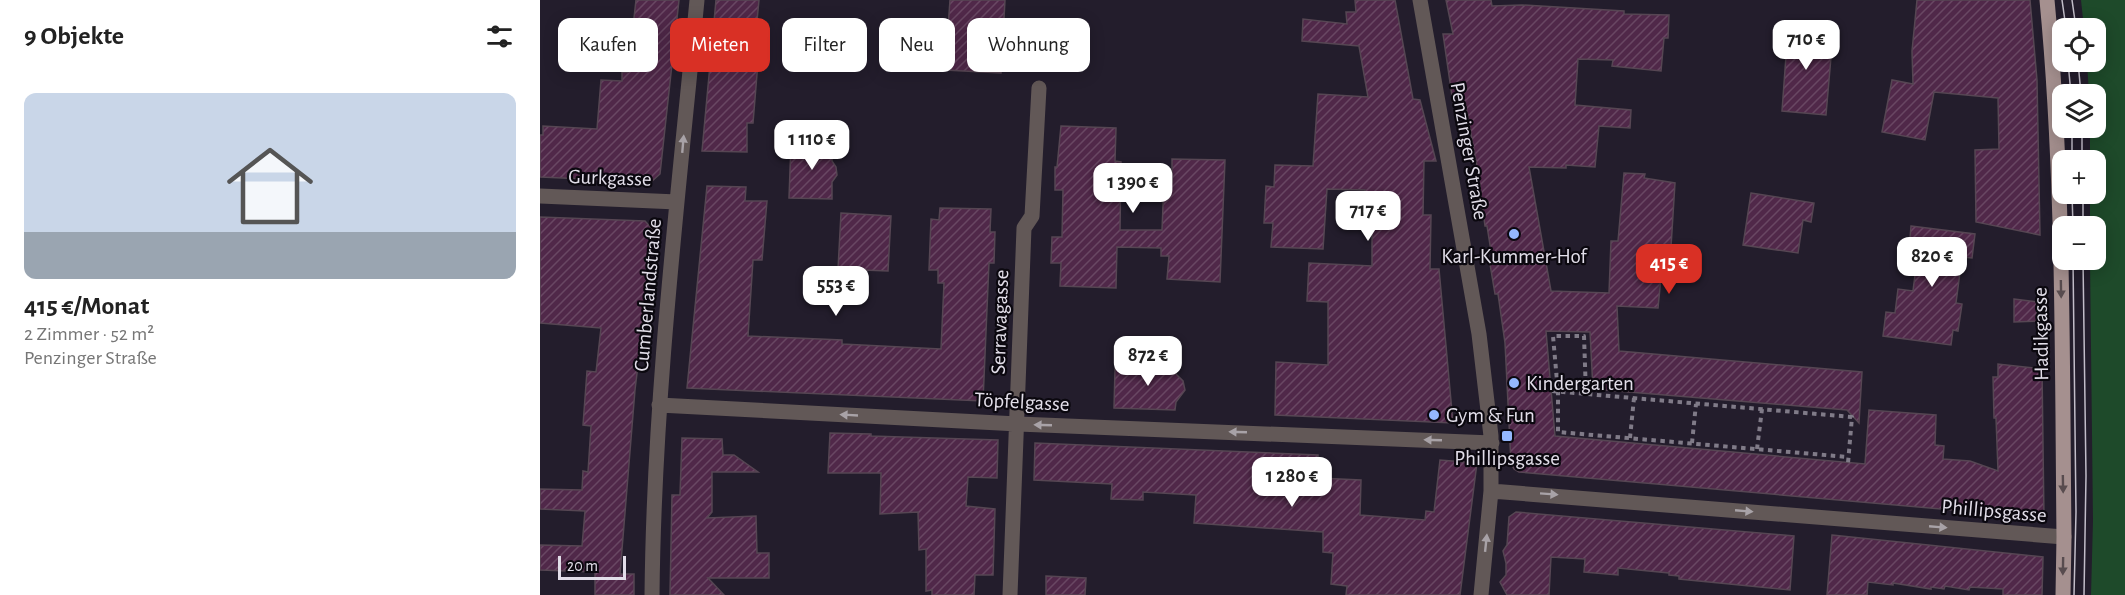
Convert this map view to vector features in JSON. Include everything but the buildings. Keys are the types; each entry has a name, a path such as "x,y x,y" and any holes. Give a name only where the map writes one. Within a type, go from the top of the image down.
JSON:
{"main road":[{"name":"Hadikgasse","path":"2047,0 2055,83 2059,175 2064,537 2062,595"}],"street":[{"name":"Cumberlandstraße","path":"652,595 653,502 659,405 697,0"},
{"name":"Penzinger Straße","path":"1420,0 1479,334 1491,442 1491,491 1480,595"},
{"name":"Serravagasse","path":"1010,595 1024,228 1032,216 1039,88"},
{"name":"Gurkgasse","path":"540,196 677,202"},
{"name":"Töpfelgasse","path":"659,405 1018,423 1491,442"},
{"name":"Phillipsgasse","path":"1491,491 2064,537"}],"path":[{"path":"1587,394 1584,336 1553,336 1558,392 1558,432 1848,457"},
{"path":"1552,391 1852,417 1848,463"},
{"path":"1630,438 1634,399"},
{"path":"1692,443 1696,404"},
{"path":"1757,449 1762,409"}],"green space":[{"path":"2081,0 2125,0 2125,595 2091,595 2093,521 2090,270 2106,270 2106,216 2090,216 2090,204 2106,204 2106,150 2090,150 2090,138 2106,138 2106,84 2088,84 2088,72 2106,72 2106,18 2083,18"}],"tram line":[{"path":"2062,0 2065,18"},
{"path":"2072,0 2075,18"},
{"path":"2069,72 2070,84"},
{"path":"2079,72 2080,84"},
{"path":"2072,138 2072,150"},
{"path":"2082,138 2082,150"},
{"path":"2072,204 2073,216"},
{"path":"2083,204 2083,216"},
{"path":"2073,270 2076,512 2074,595"},
{"path":"2083,270 2086,476 2084,595"}],"place":[{"name":"Karl-Kummer-Hof","path":"1514,234"},
{"name":"Kindergarten","path":"1514,383"},
{"name":"Gym & Fun","path":"1434,415"},
{"name":"Phillipsgasse","path":"1507,436"}]}
